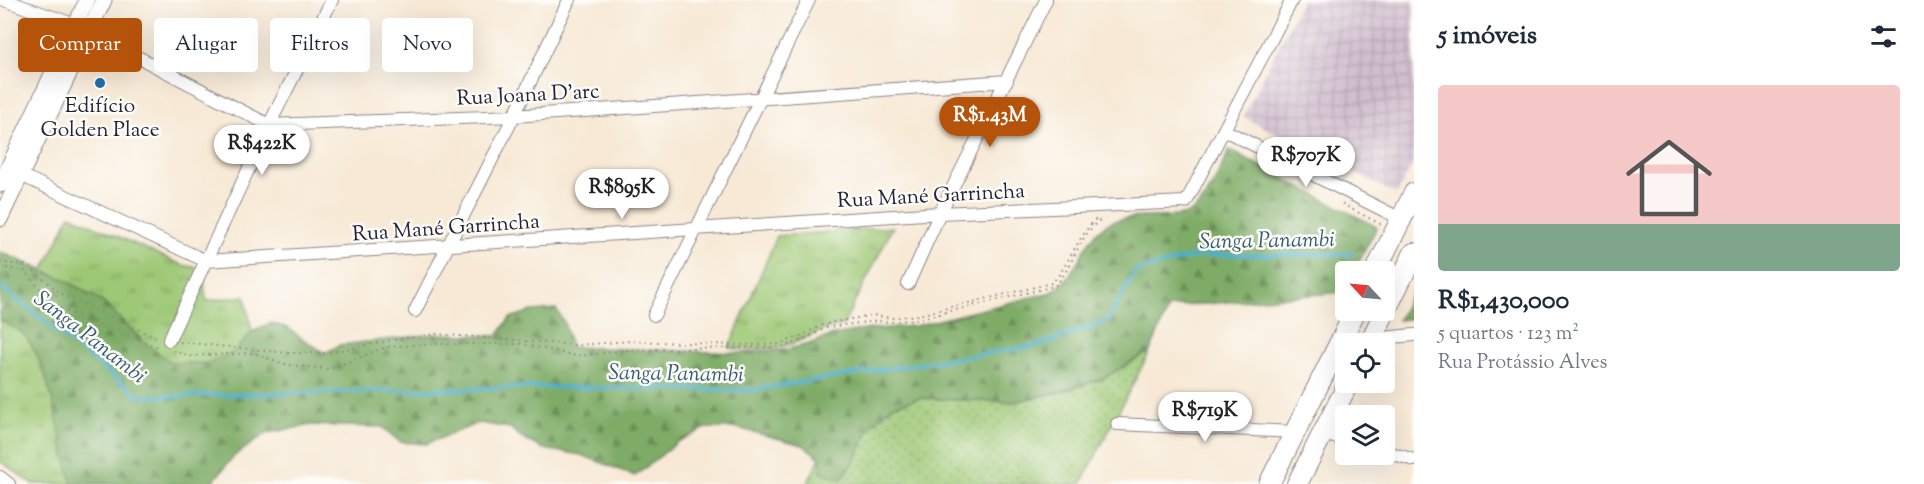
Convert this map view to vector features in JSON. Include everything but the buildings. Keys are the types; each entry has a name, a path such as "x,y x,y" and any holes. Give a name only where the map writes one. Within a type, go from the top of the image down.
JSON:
{"main road":[{"path":"1380,261 1414,193"},
{"path":"1391,261 1398,225"},
{"path":"1395,272 1414,253"},
{"path":"1271,484 1350,321"},
{"path":"1297,484 1344,393"}],"street":[{"name":"Rua Joana D'arc","path":"4,0 55,18"},
{"path":"84,18 87,0"},
{"path":"90,18 104,0"},
{"path":"168,346 269,125 332,0"},
{"path":"414,311 514,116 569,0"},
{"path":"654,315 809,0"},
{"path":"908,284 940,213 1046,0"},
{"path":"1292,0 1224,130 1398,225"},
{"name":"Rua Joana D'arc","path":"142,59 269,125 514,116 1006,81"},
{"path":"0,185 60,72"},
{"path":"0,219 22,176 65,72"},
{"name":"Rua Mané Garrincha","path":"8,169 206,261 940,213 1186,202 1224,130"},
{"path":"1395,337 1414,334"},
{"path":"1117,424 1295,432"},
{"path":"1323,434 1335,437"},
{"path":"1395,454 1414,460"},
{"path":"0,477 9,484"}],"path":[{"path":"1346,201 1367,212"},
{"path":"1342,204 1398,225"},
{"path":"0,262 28,266 62,294 156,338 168,346 189,344 288,353 325,353 436,334 578,345 631,340 739,345 778,344 822,325 873,315 891,318 918,315 1052,283 1059,276 1087,227 1104,213"},
{"path":"0,267 25,271 55,307 191,356 253,353 288,365 329,369 386,347 435,344 521,344 578,356 628,350 780,347 798,342 827,327 918,319 1055,286 1063,278 1082,241 1101,219 1107,217"}],"shaded area":[{"path":"1302,0 1414,0 1414,160 1397,194 1243,117"}],"green space":[{"path":"1229,150 1377,227 1359,261 1335,261 1335,293 1169,307 1150,351 1102,379 1013,402 919,398 892,406 871,426 854,462 841,479 822,472 820,458 803,445 737,428 706,428 679,441 635,476 582,455 544,449 525,440 510,428 479,423 426,444 400,442 382,427 311,425 267,433 233,457 211,484 72,484 48,388 22,333 0,320 0,252 64,279 103,302 144,342 234,352 252,332 270,323 288,328 325,353 340,345 436,334 497,336 510,318 532,311 556,309 564,322 571,347 741,353 789,349 833,335 862,330 915,326 1052,292 1068,277 1091,240 1106,225 1128,218 1173,216 1191,212 1205,198"},
{"path":"70,215 182,265 203,269 206,301 245,296 252,332 234,352 208,363 172,363 144,342 103,302 64,279 43,271"},
{"path":"893,227 843,325 774,348 729,348 777,236"},
{"path":"1414,288 1414,318 1398,320"},
{"path":"0,320 24,335 41,365 54,405 72,484 33,484 0,461"},
{"path":"1150,351 1081,484 807,484 820,458 854,462 871,426 892,406 919,398 1013,402 1058,393 1102,379"}],"waterway":[{"name":"Sanga Panambi","path":"0,286 140,397 533,387 752,390 1040,345 1107,321 1136,271 1200,255 1353,254"}],"place":[{"name":"Edifício Golden Place","path":"100,83"}]}
